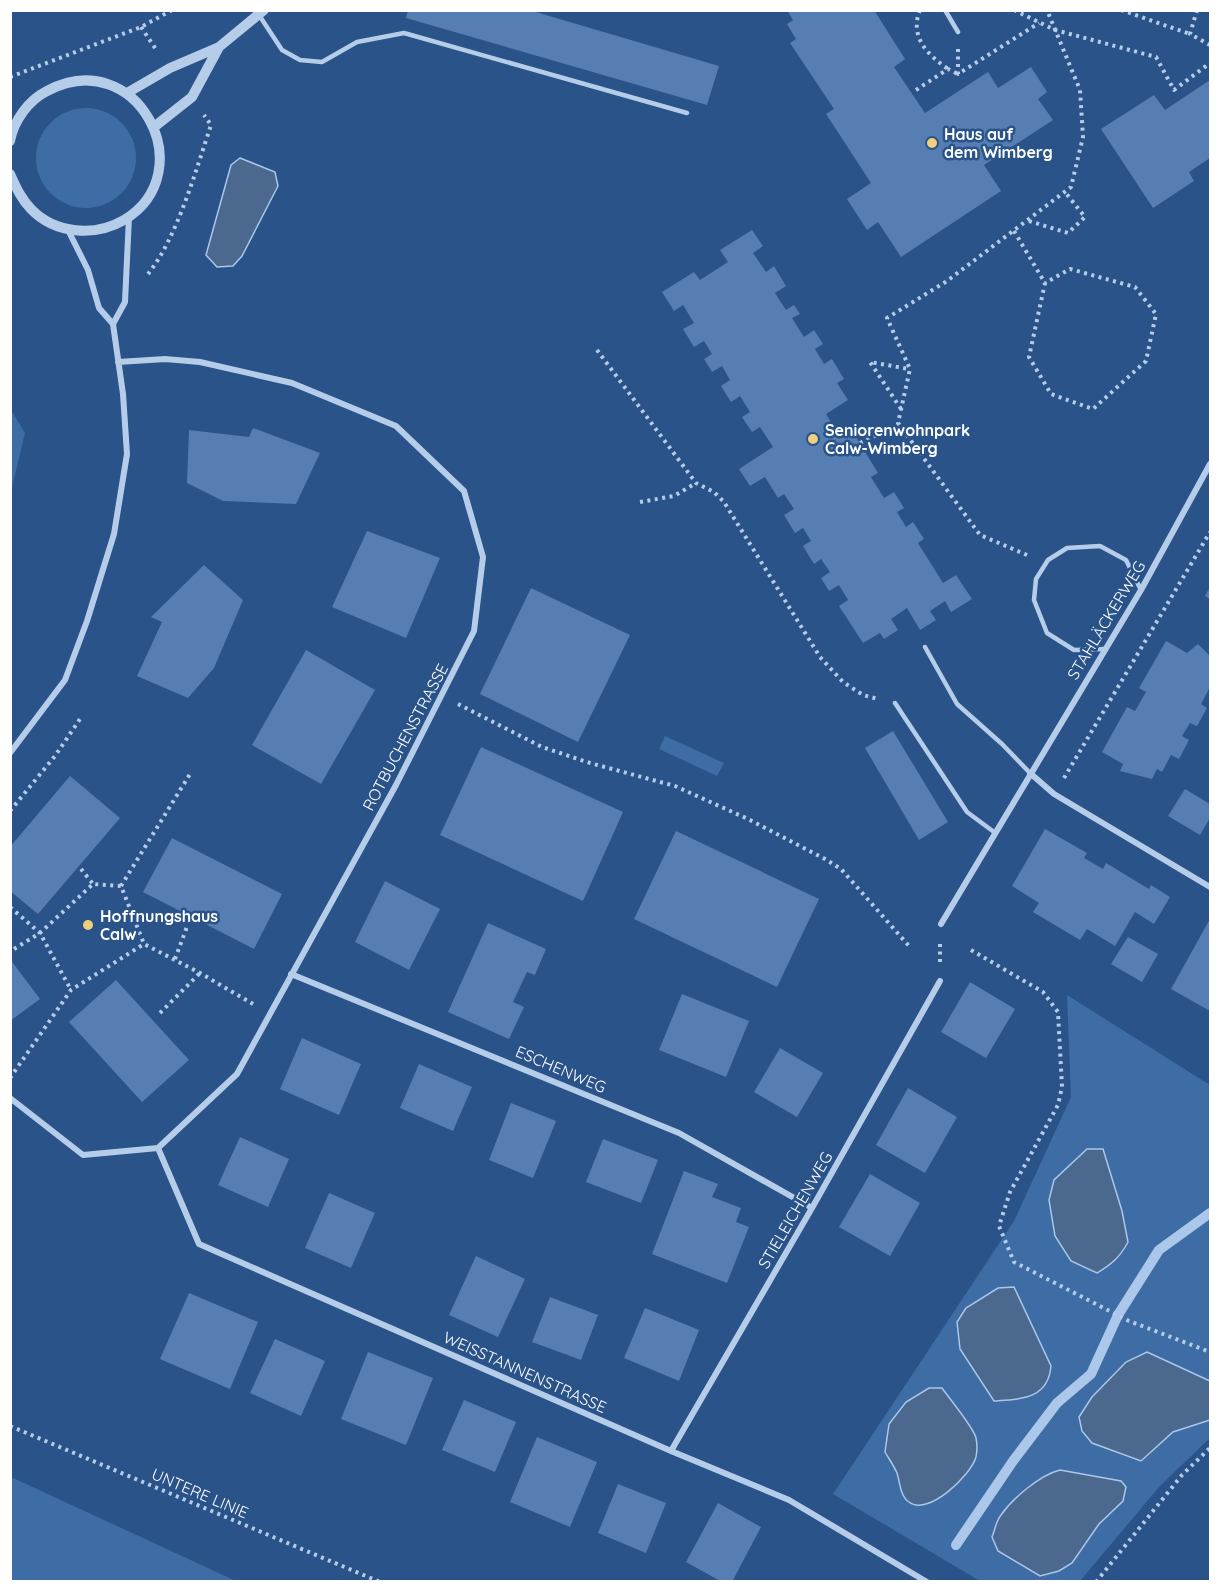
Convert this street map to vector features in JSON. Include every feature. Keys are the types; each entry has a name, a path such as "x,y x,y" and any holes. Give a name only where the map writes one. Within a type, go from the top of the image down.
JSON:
{"street":[{"path":"127,93 170,68 219,46 262,13"},
{"path":"154,127 192,97 219,46"},
{"path":"10,174 14,192 31,210 48,222 68,230 100,230 129,217 143,202 153,185 159,166 159,146 154,127 143,108 127,93 105,83 82,80 60,84 39,95 23,112 11,136"},
{"path":"113,324 125,302 129,217"},
{"path":"10,753 65,680 87,621 114,534 127,454 123,394 113,324 99,309 88,270 68,230"},
{"name":"ROTBUCHENSTRASSE","path":"118,362 165,358 201,362 292,382 396,426 464,491 483,557 474,632 396,785 237,1074 158,1148"},
{"name":"STAHLÄCKERWEG","path":"941,924 1141,590 1210,464"},
{"path":"1202,478 1210,484"},
{"path":"1030,773 1054,794 1210,887"},
{"name":"ESCHENWEG","path":"291,974 679,1133 812,1208"},
{"name":"STIELEICHENWEG","path":"671,1451 940,981"},
{"path":"10,1098 83,1155 158,1148"},
{"name":"WEISSTANNENSTRASSE","path":"158,1148 199,1244 671,1451 789,1500 927,1581"}],"lane":[{"path":"945,10 958,32"},
{"path":"262,13 282,50 300,60 321,62 357,42 404,33 687,113"},
{"path":"1104,649 1074,650 1047,633 1034,600 1036,579 1048,560 1067,548 1100,546 1126,560 1141,590"},
{"path":"925,647 957,704 1002,744 1030,773"},
{"path":"895,703 967,812 994,832"}],"path":[{"path":"10,77 141,27 172,10"},
{"path":"920,10 917,28 920,42 930,57 958,74"},
{"path":"1014,10 1055,30 1156,57 1174,90 1210,63"},
{"path":"1047,10 1080,90 1083,137 1071,187 947,281 887,318 910,369 898,423 980,535 1020,553 1048,560"},
{"path":"1121,10 1190,34 1210,45"},
{"path":"1190,34 1197,10"},
{"path":"958,74 1040,22"},
{"path":"958,32 958,74"},
{"path":"916,90 948,69"},
{"path":"1028,220 1068,233 1085,217 1065,192"},
{"path":"1014,231 1045,283 1029,357 1051,394 1093,409 1146,361 1156,314 1136,287 1070,269 1045,283"},
{"path":"597,350 696,483 714,492 724,502 820,657 843,682 863,695 895,703"},
{"path":"901,409 870,362 910,369"},
{"path":"860,443 877,435 906,433"},
{"path":"640,502 674,496 696,483"},
{"path":"1054,794 1210,532"},
{"path":"441,696 542,747 590,763 675,786 748,819 825,859 840,869 909,946"},
{"path":"10,811 55,756 80,719"},
{"path":"121,886 190,774"},
{"path":"81,869 93,884"},
{"path":"14,949 40,933 93,884 121,886"},
{"path":"121,886 144,944 200,972 269,1014"},
{"path":"10,907 40,933 71,990"},
{"path":"175,959 188,924"},
{"path":"940,981 941,924"},
{"path":"10,1078 71,990 144,944"},
{"path":"971,950 1044,992 1058,1012 1062,1088 1058,1105 1010,1192 999,1226 1014,1262 1129,1321 1210,1352"},
{"path":"160,1013 200,972"},
{"name":"UNTERE LINIE","path":"10,1426 380,1581"},
{"path":"1096,1581 1182,1475 1210,1448"}],"shaded area":[{"path":"86,108 114,116 128,130 136,158 128,186 114,200 86,208 58,200 44,186 36,158 44,130 58,116"},
{"path":"240,158 275,172 278,186 242,256 233,266 217,267 206,255 231,165"},
{"path":"11,410 25,433 11,491"},
{"path":"665,736 724,763 717,776 659,749"},
{"path":"1067,995 1210,1085 1210,1438 1160,1486 1080,1581 980,1581 833,1494 1014,1221 1071,1097"},
{"path":"1087,1149 1103,1149 1122,1211 1128,1242 1115,1260 1097,1273 1071,1261 1055,1236 1049,1200 1054,1180"},
{"path":"1014,1287 1051,1366 1049,1377 1039,1391 1024,1398 994,1401 960,1349 957,1322 966,1308 998,1288"},
{"path":"1147,1352 1210,1381 1210,1420 1173,1432 1141,1461 1092,1443 1082,1431 1079,1417 1092,1397 1126,1362"},
{"path":"929,1388 942,1388 966,1420 976,1438 976,1455 966,1474 948,1492 927,1504 917,1505 909,1502 904,1496 897,1473 885,1452 889,1424 906,1402"},
{"path":"1060,1470 1121,1481 1126,1487 1123,1501 1099,1524 1072,1563 1059,1571 1040,1576 998,1551 992,1537 999,1517 1012,1502 1036,1482"},
{"path":"11,1477 236,1581 11,1581"}],"building":[{"path":"408,10 529,10 719,66 707,105 406,18"},
{"name":"Haus auf dem Wimberg","path":"787,10 874,10 905,59 894,67 925,113 988,72 998,88 1031,67 1047,92 1038,99 1053,120 984,165 1001,191 901,257 878,222 867,230 847,199 871,183 826,114 834,109 790,43 796,39 787,24 793,20"},
{"path":"1210,80 1210,158 1189,172 1194,181 1153,208 1101,129 1154,95 1165,110"},
{"name":"Seniorenwohnpark Calw-Wimberg","path":"752,230 763,246 753,253 766,272 774,266 786,286 775,293 786,310 794,305 800,314 792,318 804,337 814,330 823,344 815,349 824,364 832,359 844,379 837,383 848,400 826,414 839,435 851,429 878,473 871,477 884,498 894,492 904,508 897,512 906,527 913,522 924,539 918,543 943,583 956,575 972,599 951,612 945,601 930,611 936,620 920,630 907,608 891,619 898,630 884,639 880,633 863,643 839,606 848,600 839,585 829,591 821,578 830,572 821,559 814,564 803,546 811,541 803,528 795,533 784,515 794,509 784,494 778,498 765,477 750,486 739,469 773,447 760,427 752,432 742,417 750,412 740,396 731,402 721,386 730,380 722,366 712,372 704,359 712,354 704,341 694,347 683,329 694,323 683,305 674,311 662,292 694,272 700,280 728,262 720,250"},
{"path":"253,428 320,453 296,504 223,501 187,483 189,430 249,437"},
{"path":"367,531 440,558 406,638 332,607"},
{"path":"204,565 243,600 214,668 188,698 137,676 162,622 151,617"},
{"path":"1210,587 1210,599 1205,596"},
{"path":"531,588 630,635 578,742 480,694"},
{"path":"1166,641 1187,653 1198,644 1210,656 1210,687 1201,704 1207,708 1197,726 1190,723 1182,736 1189,740 1179,759 1171,755 1162,772 1157,769 1152,779 1120,771 1123,764 1102,752 1127,707 1135,711 1146,692 1139,688"},
{"path":"306,650 375,690 321,784 252,745"},
{"path":"893,731 948,822 919,840 865,748"},
{"path":"481,747 623,812 583,901 440,835"},
{"path":"70,776 120,818 38,914 10,891 10,847"},
{"path":"1185,789 1210,804 1210,818 1200,835 1168,816"},
{"path":"1045,829 1087,853 1084,858 1103,869 1106,863 1149,889 1151,885 1170,897 1154,924 1135,912 1115,946 1087,929 1080,940 1033,912 1039,903 1012,886"},
{"path":"676,831 819,899 777,987 634,919"},
{"path":"172,838 282,894 254,949 143,892"},
{"path":"385,881 440,909 409,970 355,942"},
{"path":"1210,919 1210,1011 1171,989"},
{"path":"488,923 546,949 535,975 527,972 513,1002 524,1007 509,1039 448,1012"},
{"path":"1128,937 1158,954 1142,982 1111,964"},
{"path":"10,959 40,999 10,1021"},
{"path":"116,980 189,1060 142,1102 69,1022"},
{"path":"970,982 1015,1009 986,1058 941,1032"},
{"path":"682,994 749,1021 726,1077 659,1050"},
{"path":"302,1038 361,1064 339,1115 280,1089"},
{"path":"780,1048 823,1073 797,1117 754,1092"},
{"path":"419,1064 472,1087 453,1131 400,1108"},
{"path":"908,1088 957,1117 925,1173 876,1145"},
{"path":"511,1103 556,1121 533,1178 489,1160"},
{"path":"240,1137 289,1159 268,1207 218,1185"},
{"path":"603,1139 658,1160 641,1203 586,1182"},
{"path":"684,1171 718,1184 712,1197 741,1208 736,1222 749,1227 727,1283 652,1254"},
{"path":"870,1174 920,1203 890,1256 839,1227"},
{"path":"329,1193 375,1213 351,1268 305,1248"},
{"path":"476,1256 525,1279 498,1337 449,1315"},
{"path":"189,1293 258,1322 230,1389 160,1359"},
{"path":"550,1297 598,1315 581,1360 532,1342"},
{"path":"645,1308 699,1330 679,1381 624,1358"},
{"path":"275,1339 325,1361 301,1416 250,1393"},
{"path":"368,1352 433,1378 406,1445 341,1419"},
{"path":"464,1400 516,1422 495,1472 442,1450"},
{"path":"537,1437 597,1462 570,1527 510,1502"},
{"path":"618,1484 666,1503 646,1553 598,1533"},
{"path":"718,1503 761,1527 732,1582 722,1582 686,1562"}],"waterway":[{"path":"956,1545 1013,1461 1057,1403 1091,1374 1118,1315 1159,1250 1210,1213"}],"place":[{"name":"Haus auf dem Wimberg","path":"932,143"},
{"name":"Seniorenwohnpark Calw-Wimberg","path":"813,439"},
{"name":"Hoffnungshaus Calw","path":"88,925"}]}
